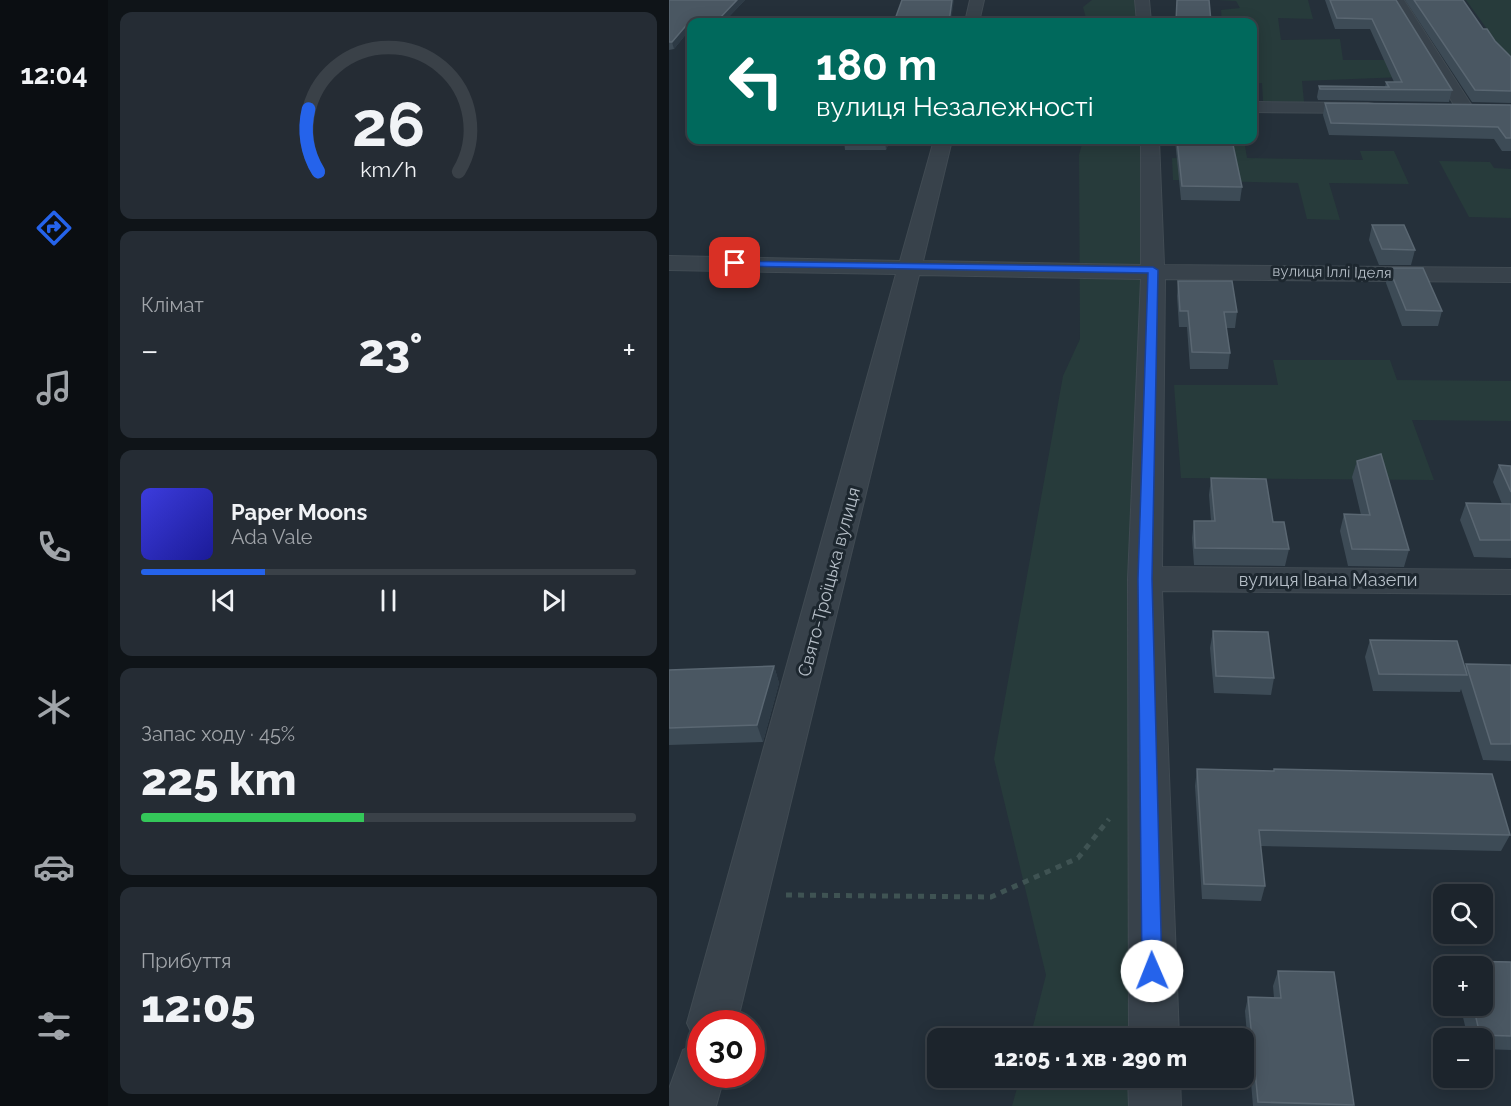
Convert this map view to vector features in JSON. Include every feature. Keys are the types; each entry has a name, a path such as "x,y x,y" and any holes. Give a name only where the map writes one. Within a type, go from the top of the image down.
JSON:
{"street":[{"path":"973,18 978,0"},
{"path":"1142,0 1144,18"},
{"path":"1397,0 1471,110 1442,109"},
{"path":"1257,107 1383,109"},
{"name":"Свято-Троїцька вулиця","path":"715,1010 912,266 942,144"},
{"path":"1150,144 1153,270 1145,579 1154,1028"},
{"name":"вулиця Іллі Іделя","path":"669,262 1078,271 1511,275"},
{"name":"вулиця Івана Мазепи","path":"1145,579 1511,582"},
{"path":"690,1106 695,1088"},
{"path":"1154,1088 1155,1106"}],"path":[{"path":"746,894 991,897 1079,858 1149,770"}],"green space":[{"path":"1092,0 1142,0 1144,18 1086,18 1083,7"},
{"path":"1217,0 1308,0 1313,19 1278,18 1281,40 1340,39 1343,60 1419,60 1429,76 1302,81 1304,102 1263,101 1262,83 1257,83 1257,18 1222,18 1221,10 1240,8 1236,1"},
{"path":"1466,0 1511,0 1511,62"},
{"path":"1082,144 1150,144 1153,270 1154,1028 1033,1028 1046,975 994,759 1063,376 1080,339 1079,155"},
{"path":"1207,145 1245,146 1247,158 1363,160 1360,151 1394,151 1409,184 1329,183 1340,220 1307,219 1298,183 1173,180 1172,158 1208,159"},
{"path":"1439,161 1490,162 1494,168 1511,169 1511,218 1469,217"},
{"path":"1273,360 1390,360 1397,380 1511,381 1511,421 1412,420 1434,480 1181,478 1174,385 1278,385"},
{"path":"1017,1088 1154,1088 1155,1106 1012,1106"}],"building":[{"path":"669,0 737,0 720,18 687,18 687,24 672,42 669,42"},
{"path":"902,0 952,0 950,18 895,18"},
{"path":"1177,0 1209,0 1211,18 1176,18"},
{"path":"1330,0 1396,0 1452,90 1320,89 1319,86 1389,87 1386,82 1402,82 1372,19 1337,18"},
{"path":"1414,0 1463,0 1483,29 1487,29 1511,57 1511,91 1475,90"},
{"path":"1325,103 1511,105 1511,138 1506,138 1498,127 1331,123"},
{"path":"1177,144 1233,144 1242,187 1182,186"},
{"path":"1372,225 1404,225 1415,250 1382,249"},
{"path":"1389,268 1423,268 1442,311 1406,310"},
{"path":"1178,281 1232,281 1237,312 1224,312 1230,353 1192,352 1188,311 1180,311"},
{"path":"1381,454 1409,550 1352,549 1344,514 1370,515 1357,461"},
{"path":"1499,465 1511,466 1511,492"},
{"path":"1211,478 1266,479 1273,522 1284,522 1289,549 1195,548 1194,521 1215,521"},
{"path":"1466,503 1511,504 1511,540 1480,540"},
{"path":"1213,631 1268,632 1274,678 1216,676"},
{"path":"1370,640 1457,641 1467,675 1379,674"},
{"path":"1466,664 1511,665 1511,744 1491,744"},
{"path":"774,666 757,725 669,728 669,670"},
{"path":"1197,769 1492,774 1510,835 1259,830 1265,886 1204,884"},
{"path":"1493,962 1511,962 1511,1036 1493,1035 1493,1028 1478,1028 1476,1016 1493,1016"},
{"path":"1278,971 1334,972 1354,1105 1258,1102 1254,1028 1251,1028 1248,997 1281,998"}],"route":[{"path":"735,263 1078,271 1153,270 1145,579 1152,971"}]}
